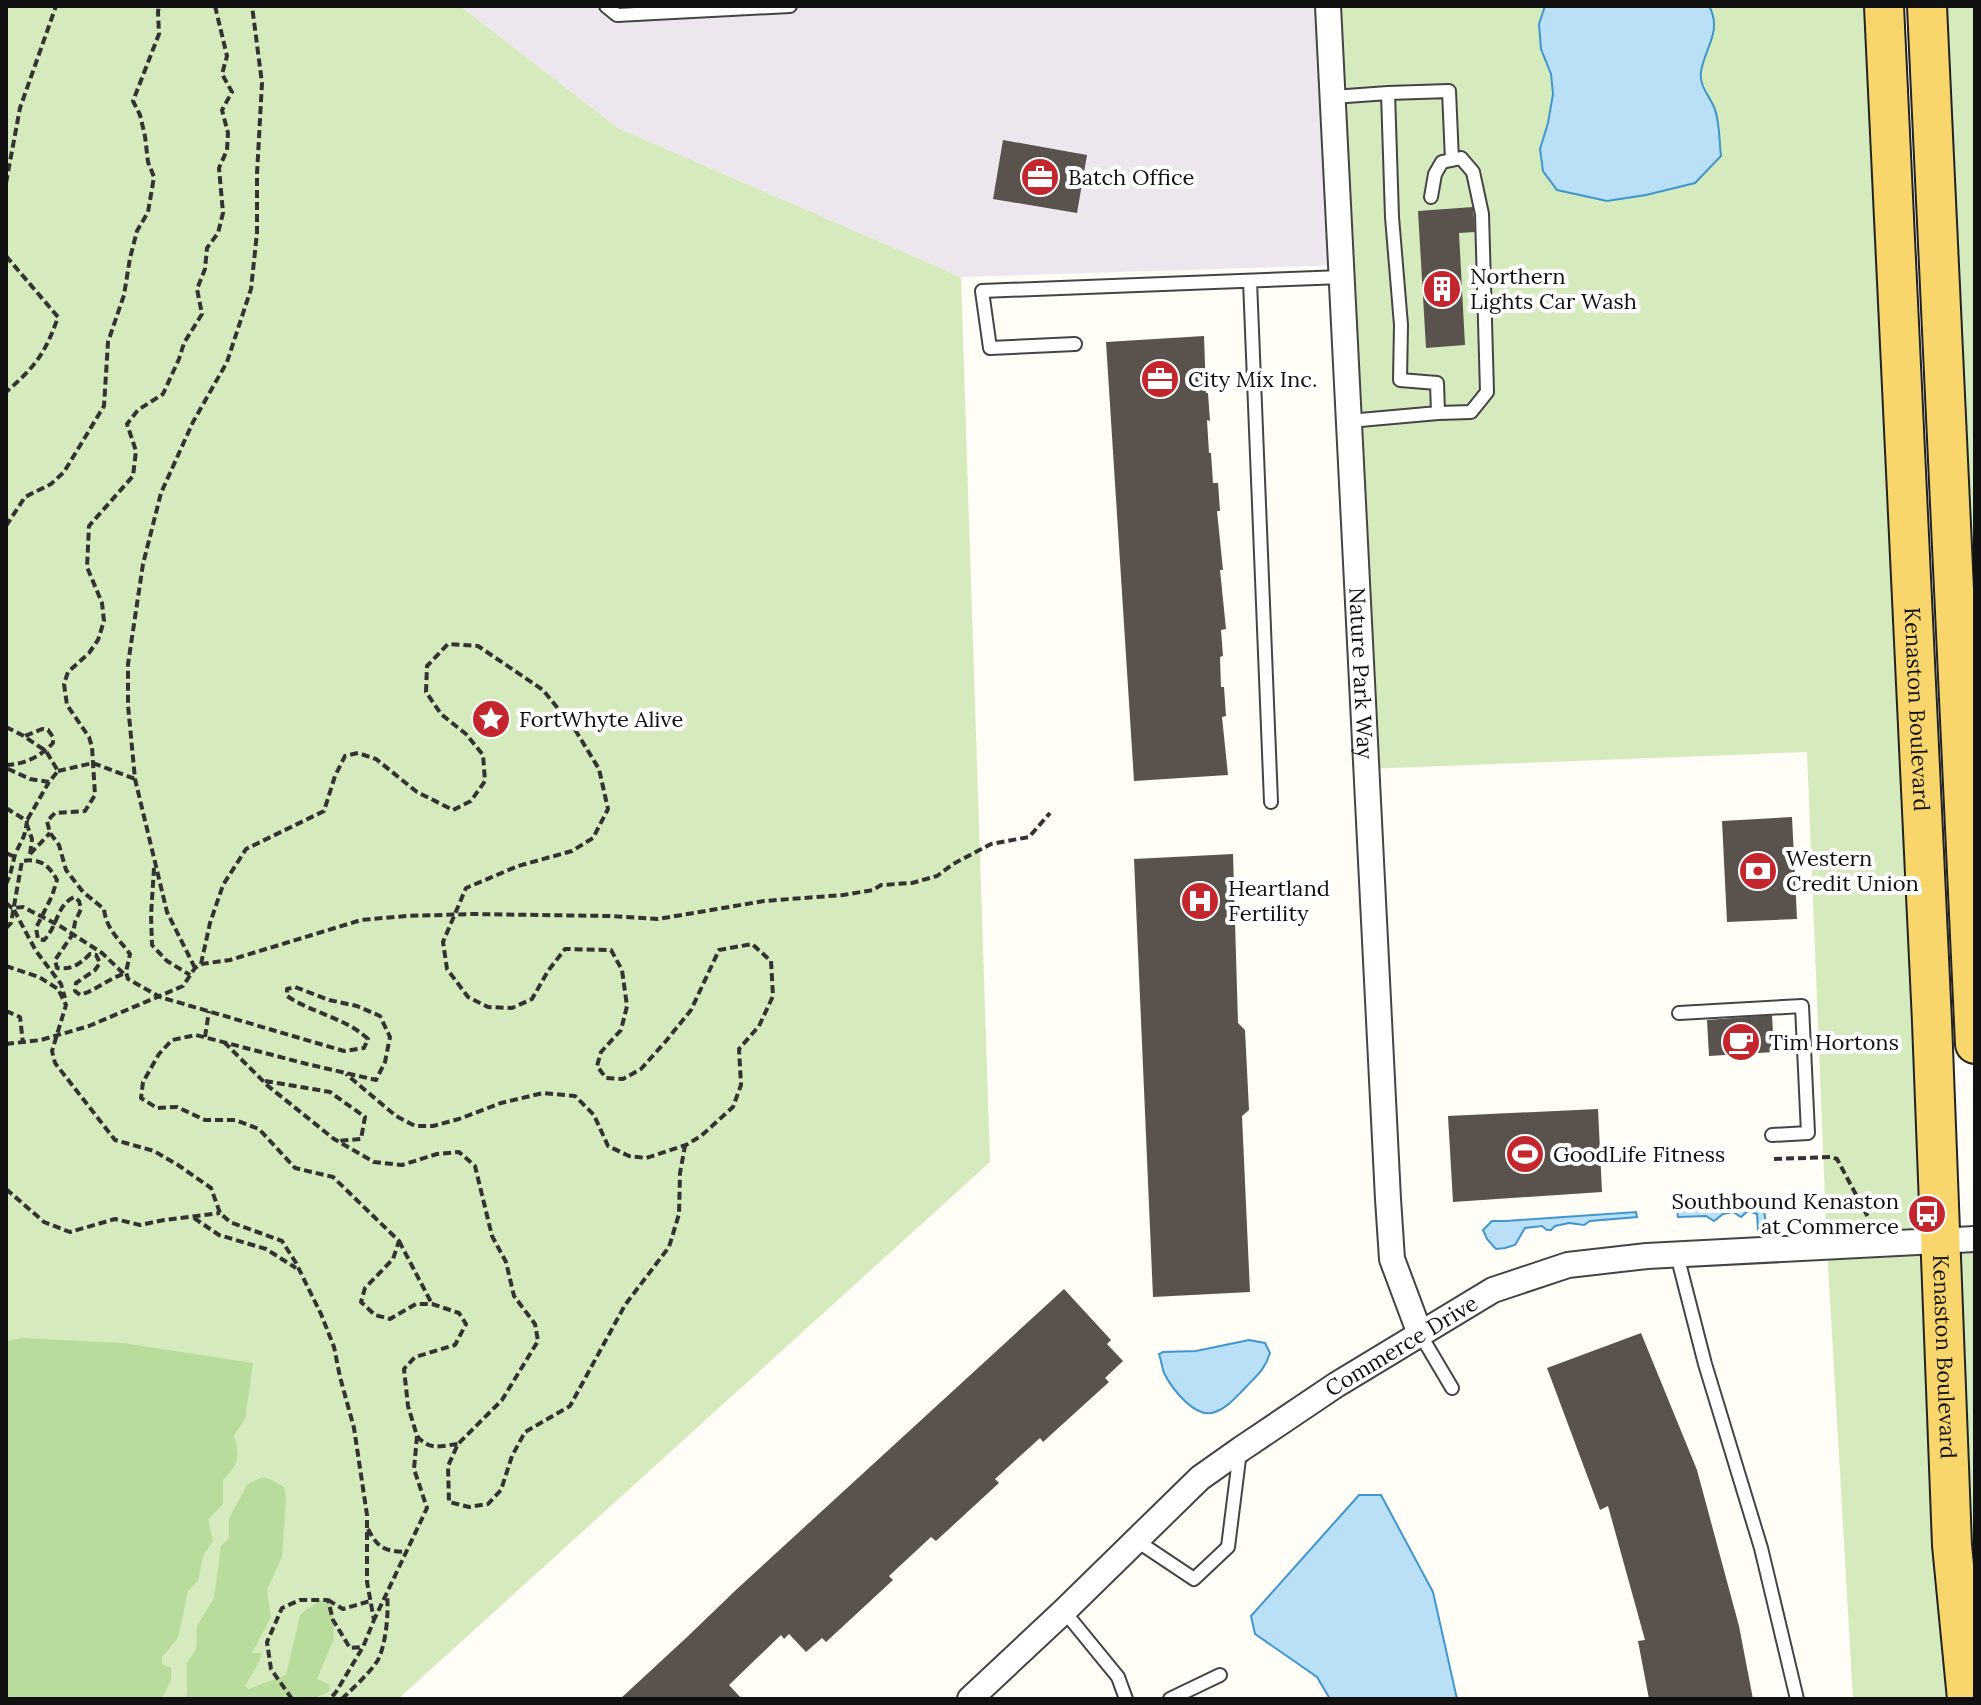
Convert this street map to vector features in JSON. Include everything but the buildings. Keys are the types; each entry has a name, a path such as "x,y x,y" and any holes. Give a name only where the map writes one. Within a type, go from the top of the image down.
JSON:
{"main road":[{"name":"Kenaston Boulevard","path":"1884,6 1958,1240 1952,1545 1967,1699"},
{"name":"Kenaston Boulevard","path":"1927,6 1975,1044"}],"street":[{"name":"Nature Park Way","path":"1328,6 1392,1259 1420,1334"},
{"name":"Commerce Drive","path":"970,1699 1200,1478 1336,1385 1493,1290 1568,1265 1677,1255 1958,1240"}],"lane":[{"path":"606,6 617,15 790,6"},
{"path":"1333,97 1449,91 1452,160"},
{"path":"1388,93 1392,217 1401,325 1400,380 1437,383 1438,413"},
{"path":"1349,421 1471,412 1487,392 1482,214 1473,172 1461,158 1442,162 1435,174 1431,197"},
{"path":"1075,344 990,348 982,291 1342,277"},
{"path":"1250,281 1271,802"},
{"path":"1679,1013 1802,1006 1808,1133 1772,1135"},
{"path":"1677,1255 1705,1364 1761,1548 1797,1699"},
{"path":"1420,1334 1452,1388"},
{"path":"1137,1541 1194,1579 1228,1547 1241,1449"},
{"path":"1064,1611 1118,1677 1126,1699"},
{"path":"1170,1699 1220,1675"}],"path":[{"path":"6,183 20,108 56,6"},
{"path":"6,526 25,497 51,484 64,472 104,406 108,342 124,295 137,231 148,212 152,196 154,177 148,162 140,115 133,101 159,34 159,6"},
{"path":"125,973 130,954 111,932 104,909 83,892 66,870 59,845 50,833 47,821 55,813 85,811 95,795 89,737 67,705 64,684 68,672 98,640 104,621 102,603 87,567 89,526 133,476 136,451 127,424 138,410 163,394 184,343 202,314 197,289 205,269 207,248 218,233 223,213 219,168 227,150 228,133 222,110 232,92 222,74 227,56 215,6"},
{"path":"195,968 167,912 135,779 128,705 128,664 143,564 161,493 193,422 227,362 251,289 257,233 262,83 252,6"},
{"path":"6,256 58,317 48,345 27,374 6,392"},
{"path":"201,964 223,885 246,849 324,811 345,756 358,753 376,759 417,792 453,810 471,801 485,781 483,755 466,734 441,714 426,692 427,666 448,644 478,646 543,690 574,728 599,769 608,809 593,838 572,851 518,866 466,888 443,942 447,969 468,997 488,1007 512,1008 532,999 565,949 611,950 622,970 627,1006 621,1030 601,1052 597,1066 606,1078 623,1079 641,1069 691,1010 719,950 752,944 771,961 773,996 759,1026 739,1049 741,1085 733,1107 701,1136 686,1145 646,1158 629,1156 608,1146 594,1115 575,1096 543,1093 501,1103 433,1126 415,1126 396,1116 345,1073"},
{"path":"6,727 46,751 58,771"},
{"path":"6,767 23,764 46,751 53,743 48,730 42,729 24,737"},
{"path":"6,884 25,837 26,822 58,771 93,763 135,779"},
{"path":"6,767 30,779 49,782"},
{"path":"6,808 27,821 32,839 30,854"},
{"path":"7,1044 41,1040 89,1026 160,997 183,986 201,964 230,960 361,920 455,915 658,919 764,901 843,895 937,876 991,844 1029,837 1050,813"},
{"path":"6,928 11,923 22,861 50,833"},
{"path":"6,853 15,857"},
{"path":"22,861 40,861 50,867 57,880 36,928 38,939 44,940 52,932 59,911 67,901 74,897 79,901 81,909 73,934 55,960 57,968 73,967 90,954 96,955 100,963 76,983 75,991 80,995 88,993 111,977 125,973"},
{"path":"155,863 152,945 167,961 190,975"},
{"path":"12,869 19,877"},
{"path":"6,903 61,984 66,1005 52,1051 55,1063 115,1140 154,1151 211,1188 220,1213 230,1222 282,1241 299,1270 334,1347 354,1428 367,1515 367,1582 374,1620"},
{"path":"12,908 23,907 55,923 102,953 128,979 160,997 344,1051 364,1048 368,1039 358,1029 300,1005 287,996 287,989 295,987 380,1016 390,1037 385,1062 376,1080 196,1035 172,1040 159,1054 143,1082 141,1098 157,1108 177,1107 205,1120 235,1120 259,1129 295,1168 333,1177 399,1241 432,1304"},
{"path":"6,966 39,977 58,989 66,1005"},
{"path":"6,1011 20,1017 23,1043"},
{"path":"205,1037 209,1011"},
{"path":"222,1040 262,1081 337,1141 374,1162 402,1165 437,1154 459,1152 475,1166 492,1236 506,1262 514,1296 535,1324 538,1341 502,1400 458,1444 448,1466 449,1502 469,1507 488,1504 501,1490 512,1456 525,1432 570,1406 625,1305 669,1247 679,1214 680,1173 686,1145"},
{"path":"262,1081 330,1092 365,1117 361,1139 337,1141"},
{"path":"1774,1159 1837,1159 1868,1217"},
{"path":"6,1189 44,1222 70,1232 115,1219 140,1225 220,1213"},
{"path":"192,1217 219,1235 266,1249 299,1270"},
{"path":"330,1699 363,1647 427,1508 414,1469 417,1436 408,1406 404,1369 415,1357 455,1345 466,1324 459,1313 432,1304 416,1304 390,1319 375,1315 361,1302 365,1288 393,1259 399,1241"},
{"path":"417,1436 425,1445 458,1444"},
{"path":"366,1527 375,1543 387,1551 405,1552"},
{"path":"342,1699 378,1659 389,1613 386,1593"},
{"path":"292,1699 271,1669 267,1642 282,1608 300,1600 328,1600 343,1609 370,1601"},
{"path":"328,1600 333,1620 350,1648 363,1647"}],"shaded area":[{"path":"460,6 1328,6 1342,265 961,277 618,128"}],"green space":[{"name":"FortWhyte Alive","path":"6,6 460,6 618,128 961,277 990,1162 398,1699 6,1699"},
{"path":"1328,6 1884,6 1941,1240 1975,1239 1975,1699 1853,1699 1827,1247 1807,752 1366,769"},
{"path":"1936,6 1975,6 1975,1022"},
{"path":"21,1338 123,1343 253,1363 245,1419 234,1436 237,1460 223,1480 223,1504 208,1520 213,1541 203,1556 198,1581 188,1591 178,1638 162,1657 162,1664 171,1668 171,1680 162,1699 6,1699 6,1342"},
{"path":"262,1477 284,1487 282,1557 267,1590 271,1617 252,1653 262,1653 245,1686 249,1689 286,1675 300,1615 320,1600 332,1605 334,1639 317,1679 329,1684 330,1691 312,1699 185,1699 187,1663 196,1649 197,1626 214,1598 221,1546 229,1538 229,1518 247,1485"}],"water":[{"path":"1545,6 1709,6 1714,24 1701,77 1716,113 1721,156 1695,183 1607,201 1557,190 1543,171 1540,149 1553,94 1551,74 1541,49 1539,24"},
{"path":"1757,1203 1764,1209 1766,1226 1758,1229 1757,1214 1748,1211 1741,1217 1733,1212 1723,1214 1714,1221 1706,1216 1678,1217 1677,1209"},
{"path":"1636,1212 1637,1217 1590,1221 1584,1225 1569,1223 1551,1230 1542,1226 1525,1228 1515,1245 1505,1248 1496,1249 1483,1230 1492,1221"},
{"path":"1249,1340 1265,1343 1270,1353 1268,1359 1235,1398 1215,1412 1200,1412 1193,1407 1164,1373 1159,1354 1163,1352 1196,1351"},
{"path":"1359,1495 1381,1495 1433,1592 1457,1699 1330,1699 1317,1677 1255,1634 1251,1616"}],"place":[{"name":"Batch Office","path":"1040,177"},
{"name":"Northern Lights Car Wash","path":"1442,289"},
{"name":"City Mix Inc.","path":"1160,379"},
{"name":"FortWhyte Alive","path":"491,719"},
{"name":"Western Credit Union","path":"1758,871"},
{"name":"Heartland Fertility","path":"1200,901"},
{"name":"Tim Hortons","path":"1741,1042"},
{"name":"GoodLife Fitness","path":"1525,1154"},
{"name":"Southbound Kenaston at Commerce","path":"1927,1214"}]}
